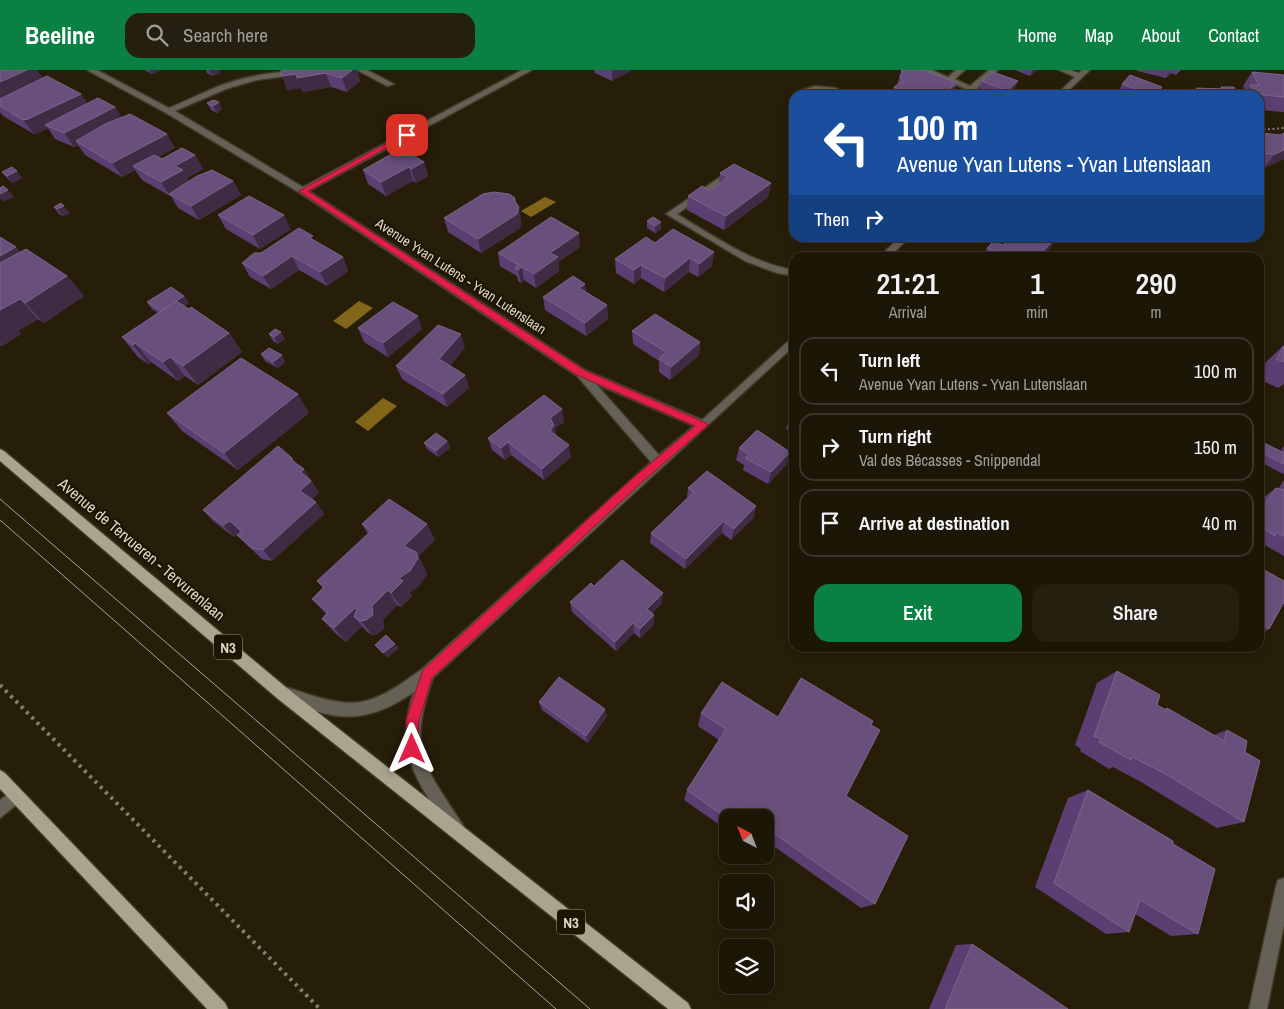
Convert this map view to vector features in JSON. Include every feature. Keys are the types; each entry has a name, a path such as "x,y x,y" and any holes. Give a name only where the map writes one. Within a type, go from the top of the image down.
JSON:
{"main road":[{"name":"Avenue de Tervueren - Tervurenlaan","path":"0,454 283,694 682,1009"},
{"path":"0,778 219,1009"}],"street":[{"name":"Avenue Yvan Lutens - Yvan Lutenslaan","path":"91,70 169,111 303,191 581,373 703,425"},
{"path":"169,111 223,87 249,80 317,70"},
{"path":"361,70 390,84"},
{"path":"303,191 528,70"},
{"path":"926,70 976,90"},
{"path":"949,80 961,70"},
{"path":"971,88 994,70"},
{"path":"1063,70 1083,73"},
{"path":"1065,90 1083,73"},
{"path":"810,90 819,88 835,90"},
{"path":"739,168 671,214 763,266 783,273 789,273"},
{"path":"889,252 900,242"},
{"path":"283,694 338,710 369,709 398,696 427,674 703,425 789,345"},
{"name":"Avenue Yvan Lutens - Yvan Lutenslaan","path":"581,373 659,463"},
{"path":"427,674 412,720 412,749 420,772 461,835"},
{"path":"0,810 16,796"},
{"path":"1258,1009 1284,886"}],"path":[{"path":"1264,130 1284,128"},
{"path":"0,685 320,1009"}],"shaded area":[{"path":"545,197 556,202 531,217 521,211"},
{"path":"359,301 373,308 346,329 333,321"},
{"path":"383,398 397,406 368,431 355,422"}],"building":[{"path":"0,70 27,70 0,82"},
{"path":"281,70 352,70 342,78 326,73 297,78 296,74 282,76"},
{"path":"924,70 958,83 948,90 901,90 894,87 903,81 900,76 903,72 901,71"},
{"path":"993,72 1018,81 1008,90 1004,90 982,81"},
{"path":"1252,72 1284,75 1284,97 1264,95 1264,90 1253,90 1250,85 1259,85"},
{"path":"1130,75 1162,87 1159,90 1139,90 1122,84"},
{"path":"47,76 81,94 23,120 0,106 0,99"},
{"path":"1221,87 1234,87 1236,90 1197,90 1196,88 1223,89"},
{"path":"98,98 115,107 64,133 45,125"},
{"path":"213,100 219,102 213,106 207,103"},
{"path":"130,114 167,134 112,163 76,141 105,124"},
{"path":"1264,133 1280,135 1284,133 1284,150 1275,154 1264,153"},
{"path":"182,148 195,155 175,166 183,170 161,182 133,166 154,155 162,159"},
{"path":"402,148 424,162 411,169 409,167 381,182 363,170"},
{"path":"734,164 771,183 726,216 688,196 702,186 710,191 728,177 720,173"},
{"path":"12,167 17,171 7,176 2,172"},
{"path":"212,170 233,181 191,206 169,194 197,176"},
{"path":"3,186 8,190 0,194 0,188"},
{"path":"494,192 509,194 515,198 514,200 519,207 517,214 478,239 444,218 483,194"},
{"path":"249,196 284,215 253,235 218,215"},
{"path":"61,203 64,206 57,209 54,207"},
{"path":"551,217 579,233 550,253 558,257 534,274 522,267 518,270 515,268 519,265 498,253"},
{"path":"653,217 661,222 655,226 647,221"},
{"path":"299,228 313,236 310,238 343,257 320,272 292,256 263,276 242,263 254,253 261,253"},
{"path":"673,229 714,252 699,264 690,258 665,278 641,265 634,270 615,259 646,237 655,243"},
{"path":"0,237 16,247 0,256"},
{"path":"993,242 1003,245 1006,242 1051,242 1042,252 995,252 987,248"},
{"path":"26,249 67,276 25,303 20,299 0,310 0,263"},
{"path":"573,276 585,284 579,288 607,305 585,323 543,297"},
{"path":"171,287 184,296 161,311 147,302"},
{"path":"176,301 189,309 191,307 229,333 183,366 170,357 163,362 135,343 133,345 122,337"},
{"path":"393,302 418,316 383,343 358,328"},
{"path":"655,314 700,342 671,367 659,359 666,352 632,331"},
{"path":"438,325 461,334 439,359 465,375 443,394 396,366"},
{"path":"275,329 281,332 274,337 269,334"},
{"path":"1284,346 1284,362 1276,359"},
{"path":"269,348 282,355 273,362 261,354"},
{"path":"241,358 298,394 224,453 167,413"},
{"path":"544,395 562,409 550,418 554,425 550,431 569,445 542,469 508,442 501,448 488,438"},
{"path":"757,430 789,453 771,472 745,458 749,454 739,448"},
{"path":"436,433 447,441 436,451 424,443"},
{"path":"1264,443 1284,453 1284,464 1264,454"},
{"path":"278,446 292,458 291,460 304,469 301,472 311,481 300,491 316,502 263,550 252,548 237,535 242,531 230,521 223,525 203,510"},
{"path":"707,471 756,506 734,529 724,521 686,559 651,533 694,492 688,488"},
{"path":"1276,488 1284,490 1284,536 1276,532 1275,536 1264,526 1264,505"},
{"path":"389,499 427,524 404,546 416,552 418,558 410,571 399,578 403,581 391,593 388,590 372,606 373,615 361,621 354,617 357,609 355,608 334,628 322,619 328,612 312,599 324,587 317,581 371,531 362,524"},
{"path":"622,560 663,593 647,609 654,615 640,629 633,623 615,642 570,602 591,583 594,586"},
{"path":"1264,570 1284,581 1284,602 1269,629 1264,626"},
{"path":"386,635 395,644 383,653 375,645"},
{"path":"1117,671 1160,695 1157,705 1166,710 1167,708 1224,741 1227,730 1247,741 1245,752 1260,761 1244,822 1164,773 1132,757 1131,760 1099,742 1101,739 1094,736"},
{"path":"559,677 605,709 586,736 539,702"},
{"path":"801,678 873,721 871,725 880,730 846,796 908,836 875,904 774,833 774,809 739,809 736,807 735,809 719,809 719,813 687,790 726,729 701,713 722,682 778,717"},
{"path":"1088,790 1173,841 1173,844 1215,869 1198,934 1140,900 1129,932 1054,883"},
{"path":"972,944 1068,1009 945,1009"}],"tram line":[{"path":"0,499 590,1009"},
{"path":"0,520 556,1009"}],"route":[{"path":"407,135 303,191 581,373 703,425 637,481 427,674 412,720 412,749"}]}
